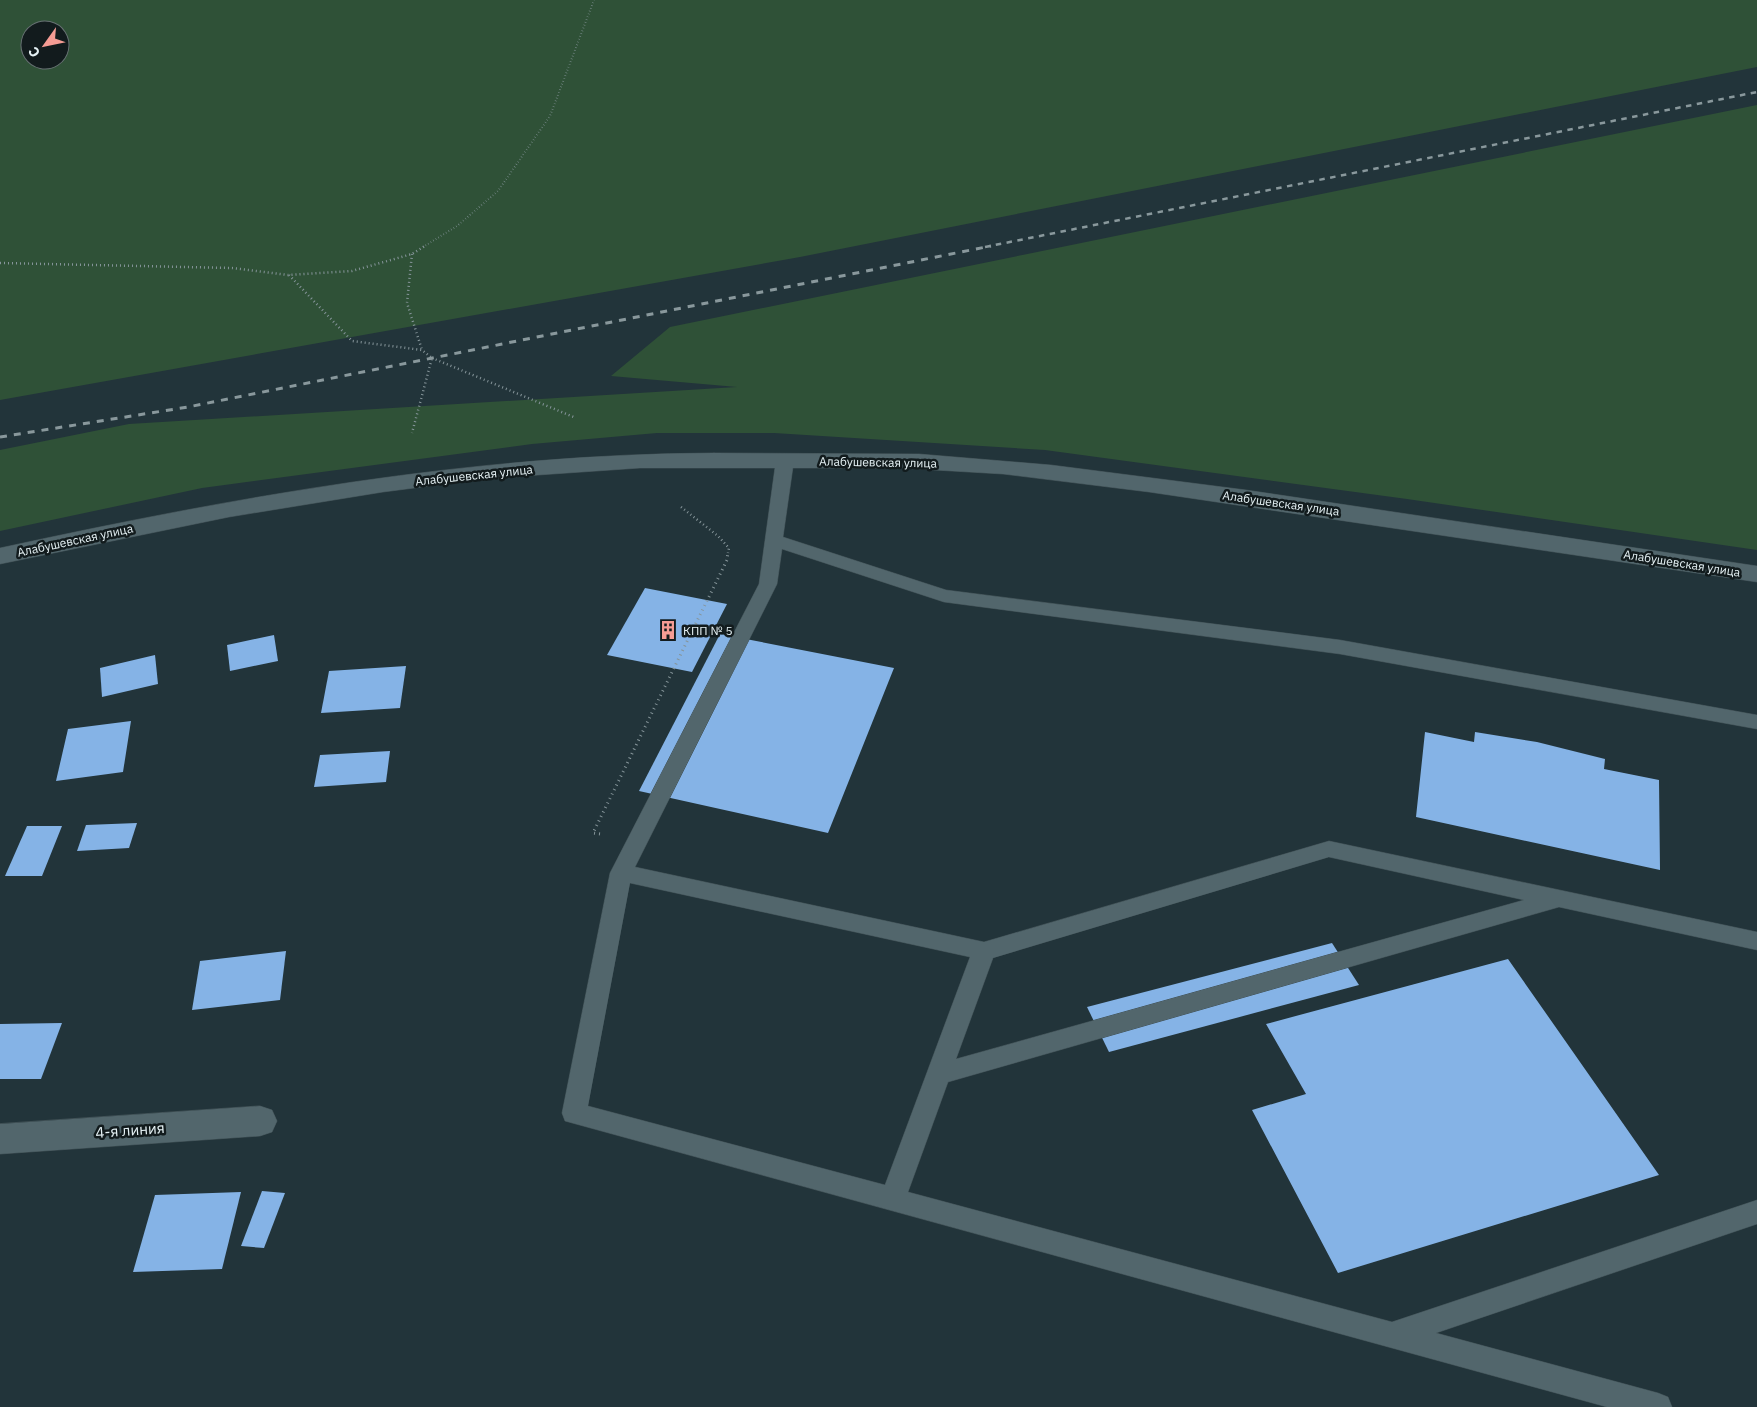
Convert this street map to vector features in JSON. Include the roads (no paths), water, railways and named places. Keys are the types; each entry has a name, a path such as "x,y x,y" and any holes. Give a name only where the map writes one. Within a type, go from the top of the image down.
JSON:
{"street":[{"name":"Алабушевская улица","path":"0,556 232,509 415,481 523,469 618,462 785,460 951,462 1088,477 1270,501 1757,574"},
{"name":"4-я линия","path":"0,1139 260,1121"}],"lane":[{"path":"785,460 768,584 621,873 574,1113 1658,1407"},
{"path":"774,540 944,596 1340,647 1757,722"},
{"path":"621,873 984,951 1329,849 1757,941"},
{"path":"939,1074 1559,898"},
{"path":"892,1200 984,951"},
{"path":"1392,1335 1757,1212"}],"railway":[{"path":"985,247 1757,92"},
{"path":"0,437 188,407 991,246"}],"place":[{"name":"КПП № 5","path":"668,630"}]}
